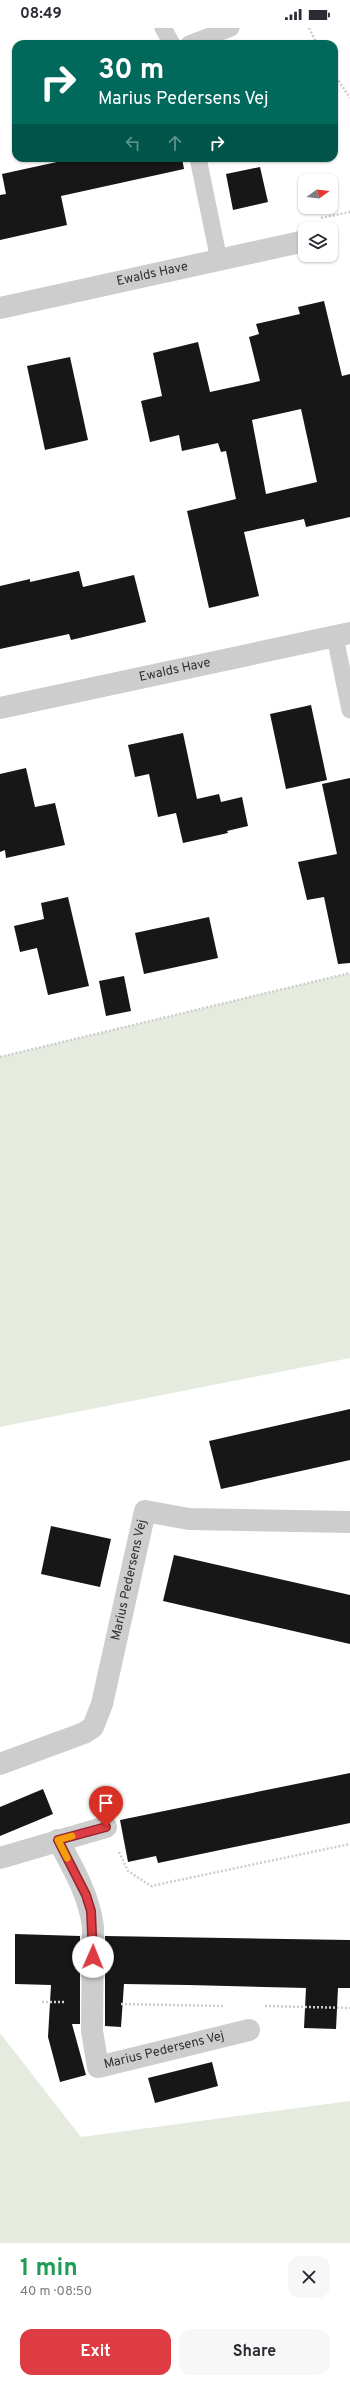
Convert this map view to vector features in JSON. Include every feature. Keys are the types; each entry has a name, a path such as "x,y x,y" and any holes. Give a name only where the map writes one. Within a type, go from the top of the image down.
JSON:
{"street":[{"name":"Ewalds Have","path":"0,308 298,243"},
{"name":"Ewalds Have","path":"0,708 342,635"},
{"name":"Marius Pedersens Vej","path":"0,1764 74,1739 92,1727 102,1704 146,1511 189,1519 350,1522"},
{"path":"0,1858 106,1827"},
{"name":"Marius Pedersens Vej","path":"58,1840 86,1895 91,1911 93,1927 92,2031 98,2068 249,2030"}],"lane":[{"path":"163,28 170,40"},
{"path":"200,40 231,28"},
{"path":"199,162 219,260"},
{"path":"342,635 350,710"}],"path":[{"path":"309,28 315,40"},
{"path":"338,80 350,98"},
{"path":"317,219 350,212"},
{"path":"0,1057 350,972"},
{"path":"106,1827 128,1871 151,1886 346,1845 350,1846"},
{"path":"42,2002 225,2006"},
{"path":"264,2006 350,2008"}],"shaded area":[{"path":"350,973 350,1358 0,1427 0,1057"},
{"path":"0,2033 81,2137 350,2101 350,2243 0,2243"}],"building":[{"path":"57,162 183,162 184,169 61,196 67,225 0,240 0,195 6,194 2,174"},
{"path":"260,167 268,202 233,210 226,174"},
{"path":"324,301 342,376 350,374 350,517 306,527 304,519 244,532 259,596 209,608 187,511 236,499 226,451 221,452 218,443 182,451 179,435 150,442 141,401 162,396 153,353 198,342 210,392 260,381 249,337 259,334 256,324 300,314 298,307","holes":["301,409 317,482 266,494 252,420"]},
{"path":"70,357 88,440 45,450 27,366"},
{"path":"79,571 83,587 134,575 146,622 71,640 69,634 0,649 0,586 30,579 30,582"},
{"path":"311,705 327,780 286,789 270,714"},
{"path":"183,733 197,799 219,794 221,802 242,797 248,826 227,831 228,833 183,843 176,813 158,817 149,774 135,777 128,745"},
{"path":"26,768 35,807 55,803 65,845 6,858 5,850 0,852 0,774"},
{"path":"350,778 350,963 338,964 324,897 307,900 298,862 337,854 322,784"},
{"path":"68,897 89,986 48,995 37,948 20,952 14,926 44,919 41,903"},
{"path":"209,917 218,958 144,974 135,933"},
{"path":"124,976 131,1011 106,1016 99,981"},
{"path":"350,1409 350,1460 221,1489 209,1441"},
{"path":"51,1526 111,1539 100,1587 41,1574"},
{"path":"174,1555 350,1595 350,1644 163,1601"},
{"path":"350,1773 350,1823 158,1863 156,1856 128,1862 120,1820"},
{"path":"43,1789 53,1814 0,1836 0,1807"},
{"path":"15,1934 80,1936 80,2024 72,2024 86,2075 60,2082 48,2037 51,1985 15,1984"},
{"path":"105,1936 350,1940 350,1988 338,1988 336,2029 304,2028 306,1988 124,1984 121,2027 105,2026"},
{"path":"212,2062 218,2086 155,2103 148,2078"}],"slow traffic":[{"path":"67,1858 58,1840 72,1836"}],"route":[{"path":"93,1957 93,1927 91,1911 86,1895 58,1840 106,1827"}]}
